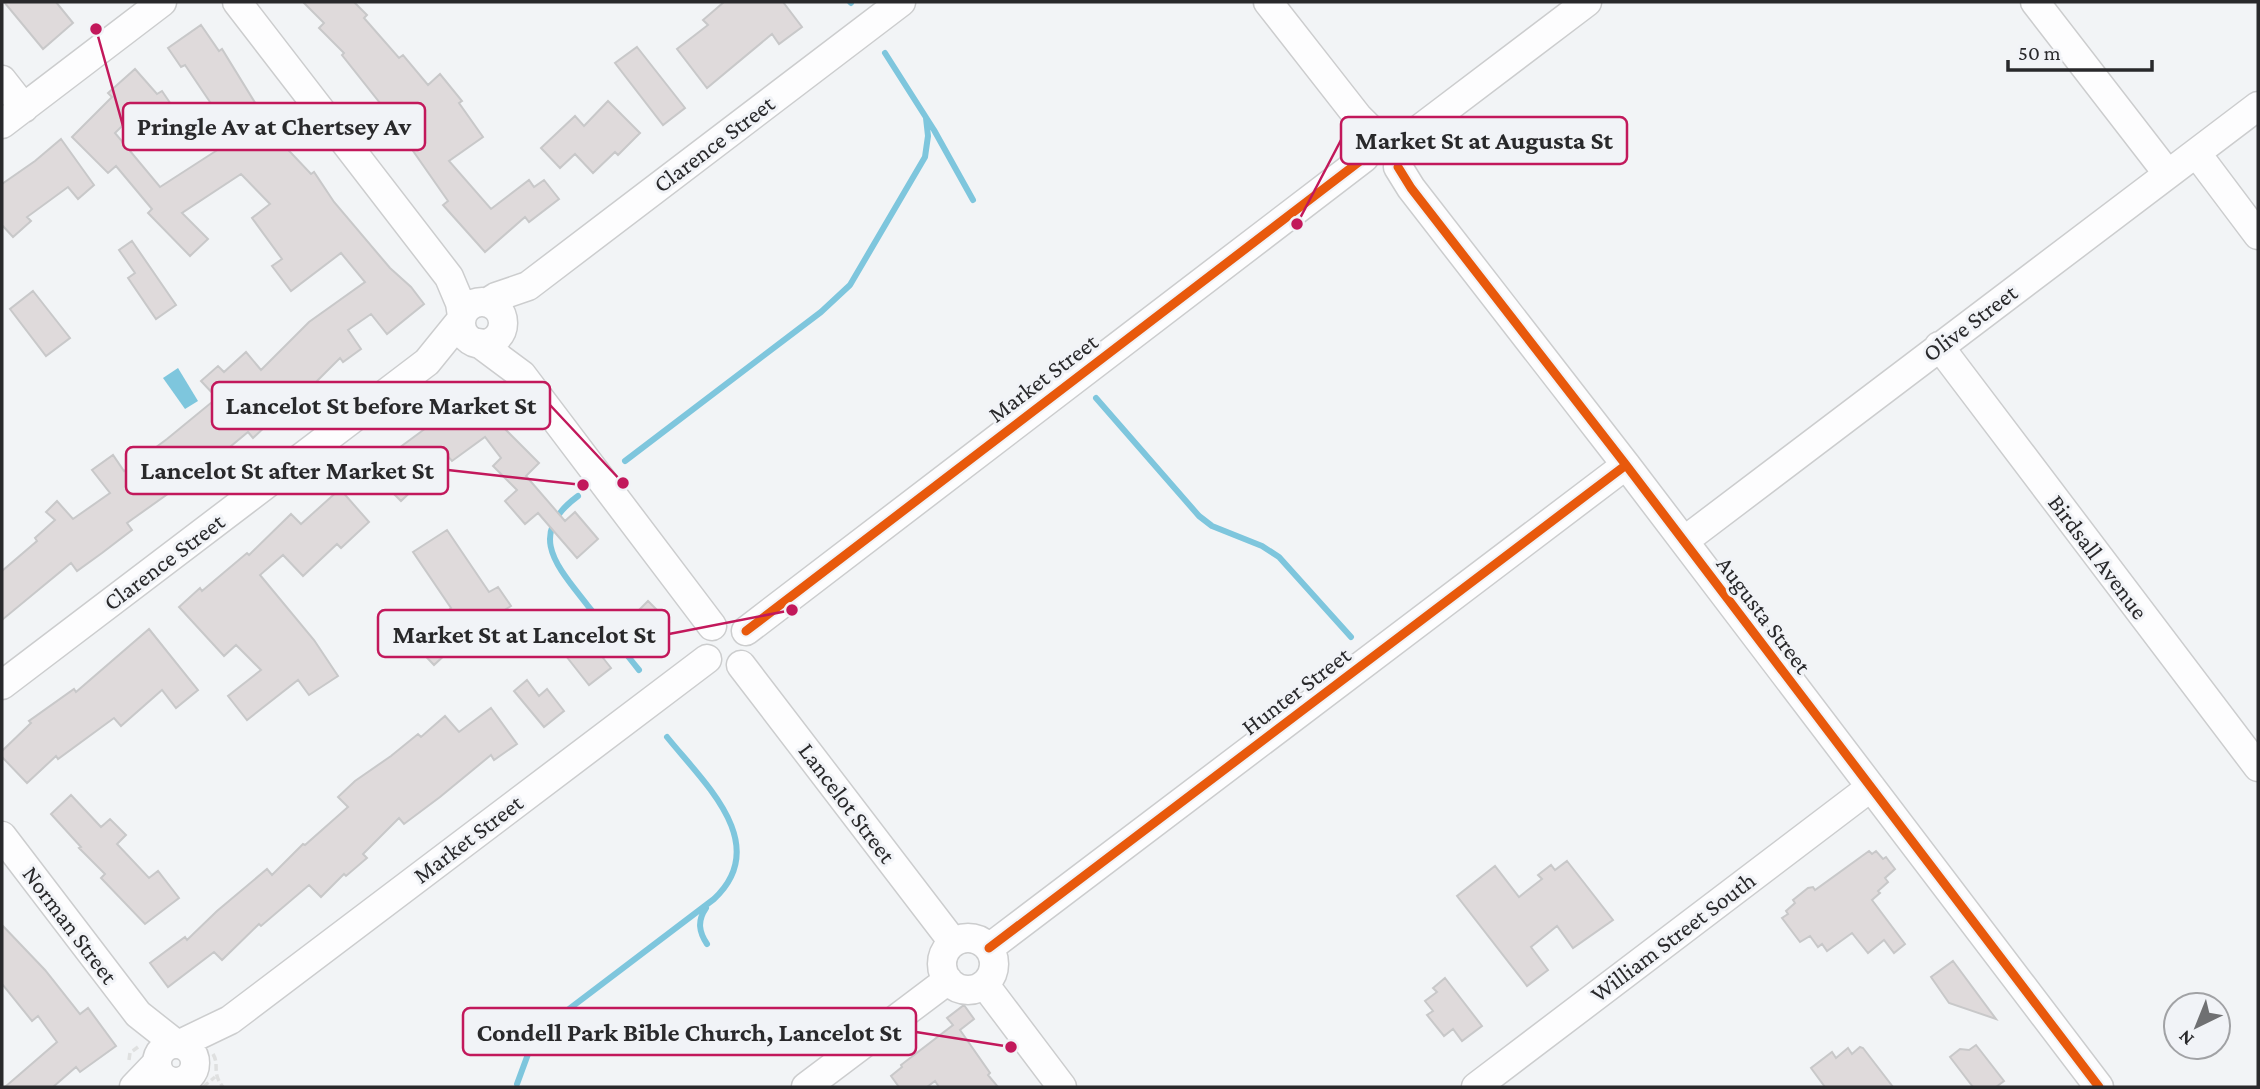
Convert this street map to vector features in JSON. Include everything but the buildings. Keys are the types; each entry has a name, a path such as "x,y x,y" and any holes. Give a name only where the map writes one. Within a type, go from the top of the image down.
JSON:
{"street":[{"path":"2,80 13,116 162,2"},
{"path":"237,2 449,277 712,626"},
{"name":"Clarence Street","path":"2,685 901,2"},
{"path":"1268,2 1358,117 1368,145 1367,163 1376,170 1388,172 1402,154 1587,2"},
{"path":"2035,2 2168,174"},
{"name":"Olive Street","path":"1684,541 2258,106"},
{"path":"1368,145 1387,128 1394,130 1402,154"},
{"name":"Market Street","path":"746,631 1368,145"},
{"path":"2197,153 2258,235"},
{"name":"Augusta Street","path":"1402,154 1410,188 1626,465 2098,1087"},
{"name":"Birdsall Avenue","path":"1939,346 2258,767"},
{"name":"Hunter Street","path":"989,948 1626,465"},
{"path":"719,622 732,622 746,631 751,647 741,665 722,669 707,659 703,641 712,626 719,622"},
{"name":"Market Street","path":"134,1087 184,1073 217,1040 230,1020 707,659"},
{"name":"Lancelot Street","path":"741,665 953,942"},
{"name":"William Street South","path":"1476,1087 1871,787"},
{"name":"Norman Street","path":"2,836 184,1073"},
{"path":"968,937 989,948 995,963 985,985 969,990 961,989 948,980 944,973 943,956 953,942 968,937"},
{"path":"806,1087 948,980"},
{"path":"985,985 1062,1087"}],"water":[{"path":"178,368 198,401 185,409 163,378"}],"waterway":[{"path":"885,53 934,130 973,200"},
{"path":"625,461 821,312 850,285 925,157 928,136 926,118"},
{"path":"1096,398 1199,516 1212,526 1262,546 1279,557 1351,637"},
{"path":"578,496 562,510 553,524 550,538 552,551 566,578 639,670"},
{"path":"517,1084 531,1046 544,1028 714,899 730,878 737,857 735,835 726,814 698,774 667,737"},
{"path":"706,908 700,926 707,944"}],"cycle path":[{"path":"746,631 1364,158"},
{"path":"1398,167 1411,188 1626,465 2099,1087"},
{"path":"989,948 1626,465"}],"place":[{"name":"Pringle Av at Chertsey Av","path":"96,29"},
{"name":"Market St at Augusta St","path":"1297,224"},
{"name":"Lancelot St before Market St","path":"623,483"},
{"name":"Lancelot St after Market St","path":"583,485"},
{"name":"Market St at Lancelot St","path":"792,610"},
{"name":"Condell Park Bible Church, Lancelot St","path":"1011,1047"}]}
